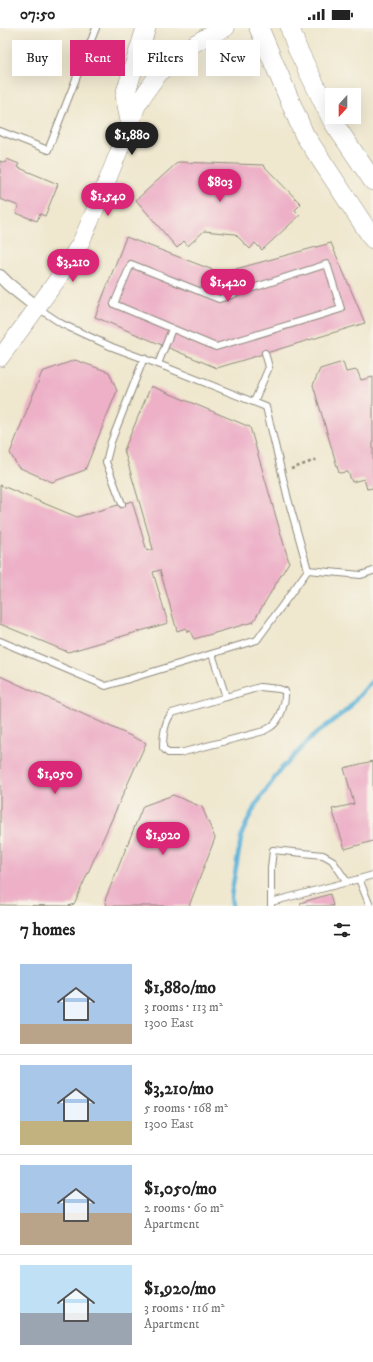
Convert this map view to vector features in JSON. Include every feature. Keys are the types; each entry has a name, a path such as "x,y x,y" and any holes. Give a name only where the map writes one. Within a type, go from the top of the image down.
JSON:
{"main road":[{"path":"130,122 125,95 146,28"},
{"path":"0,358 38,308 70,262 81,242 130,122 145,91 168,63 187,47 226,28"},
{"path":"259,28 304,134 373,239"},
{"path":"290,28 297,48 334,122 373,181"}],"street":[{"path":"0,276 38,308"}],"lane":[{"path":"0,131 48,150 96,28"},
{"path":"131,264 219,299 326,264 340,309 216,347 172,329 114,304 131,264"},
{"path":"38,308 69,327 112,347 144,358 266,407 281,472 308,570"},
{"path":"158,364 172,329"},
{"path":"254,402 269,367 265,353"},
{"path":"122,504 106,462 111,442 144,358"},
{"path":"308,570 361,575 373,571"},
{"path":"0,642 106,686 257,640 308,570"},
{"path":"212,654 226,697"},
{"path":"260,687 285,691 286,698 279,716 273,726 264,731 180,753 168,753 163,748 163,738 168,717 172,713 226,697 260,687"},
{"path":"346,882 332,860 323,855 273,850 271,868 271,904 373,875"},
{"path":"359,879 370,906"}],"path":[{"path":"281,472 318,459"}],"building":[{"path":"7,159 19,164 17,167 58,184 45,216 40,214 37,221 16,213 19,206 0,199 0,161 5,163"},
{"path":"178,162 263,165 301,204 295,210 300,215 262,250 255,243 250,249 235,234 204,231 188,246 184,241 177,248 136,200"},
{"path":"126,237 221,273 331,243 365,323 217,368 95,317"},
{"path":"75,360 109,372 117,391 85,470 52,482 18,467 10,453 42,372"},
{"path":"343,362 346,372 357,370 361,380 373,377 373,488 367,489 364,479 352,482 348,472 339,473 313,385 320,369"},
{"path":"151,386 250,427 289,562 253,622 194,639 190,631 187,632 186,628 177,631 160,570 153,572 168,623 68,652 0,624 0,485 77,517 132,501 147,551 153,549 124,450"},
{"path":"0,676 146,743 74,904 68,906 0,905"},
{"path":"373,761 373,841 345,849 332,809 354,804 344,768"},
{"path":"173,795 202,807 215,838 189,906 107,906 105,900 143,806"},
{"path":"330,894 333,906 301,906 300,903"}],"waterway":[{"path":"232,906 231,896 242,833 255,806 281,769 314,735 347,710 373,680"}]}
